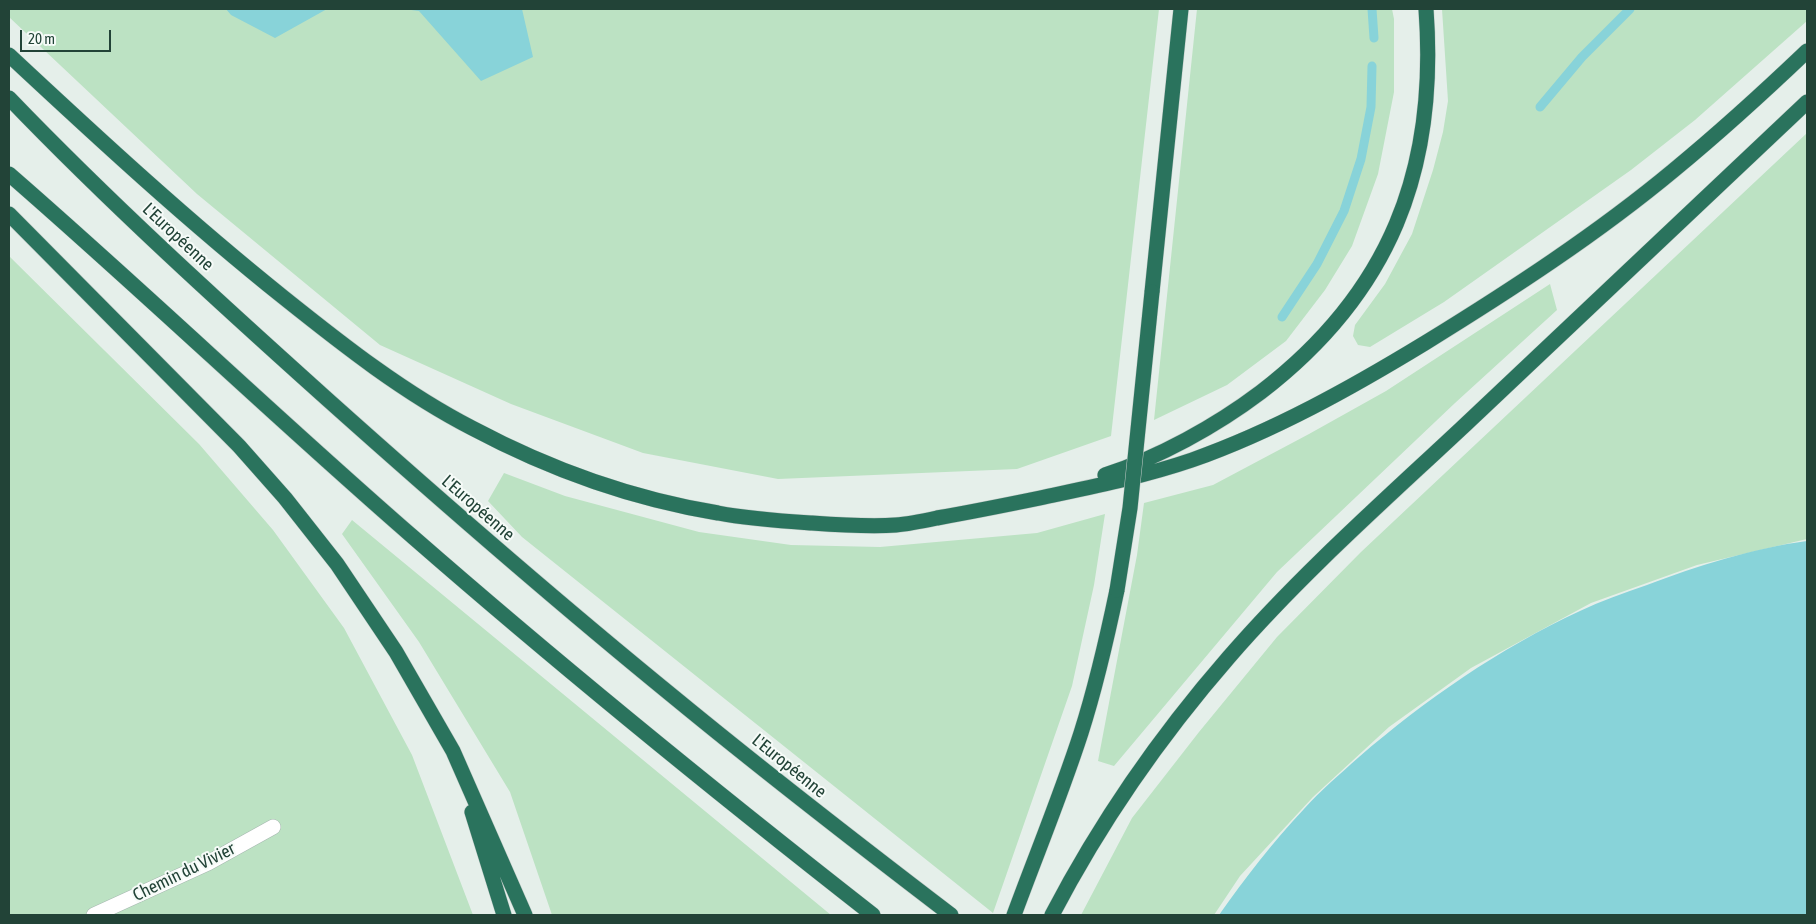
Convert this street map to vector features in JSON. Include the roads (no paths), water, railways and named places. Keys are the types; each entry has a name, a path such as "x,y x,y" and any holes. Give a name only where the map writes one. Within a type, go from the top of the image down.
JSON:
{"highway":[{"path":"1014,915 1083,727 1106,641 1117,590 1130,508 1181,9"},
{"path":"1018,503 1121,470 1210,426 1244,405 1285,374 1334,325 1361,292 1384,252 1398,220 1411,181 1422,140 1426,105 1428,70 1426,9"},
{"path":"9,55 146,182 229,254 324,330 420,399 473,429 601,484 687,507 750,518 835,525 898,525 1018,503 1152,473 1252,436 1315,406 1374,374 1456,324 1602,226 1679,165 1807,51"},
{"name":"L'Européenne","path":"9,98 94,183 230,312 477,532 679,702 854,842 951,915"},
{"path":"1053,914 1096,838 1126,792 1162,740 1230,655 1264,619 1386,500 1807,102"},
{"path":"9,174 328,462 504,616 690,770 874,915"},
{"path":"9,214 239,446 285,498 360,597 424,698 453,751 525,915"},
{"path":"453,751 504,915"}],"street":[{"name":"Chemin du Vivier","path":"94,915 208,862 273,827"}],"water":[{"path":"226,9 327,9 275,38 231,15"},
{"path":"404,9 522,9 533,57 481,81 419,11"},
{"path":"1807,541 1807,915 1219,915 1270,847 1310,802 1359,757 1410,715 1492,658 1550,626 1613,597 1726,558"}],"waterway":[{"path":"1372,9 1374,38"},
{"path":"1540,107 1582,57 1630,9"},
{"path":"1282,317 1317,264 1344,211 1361,159 1371,107 1372,66"}]}
